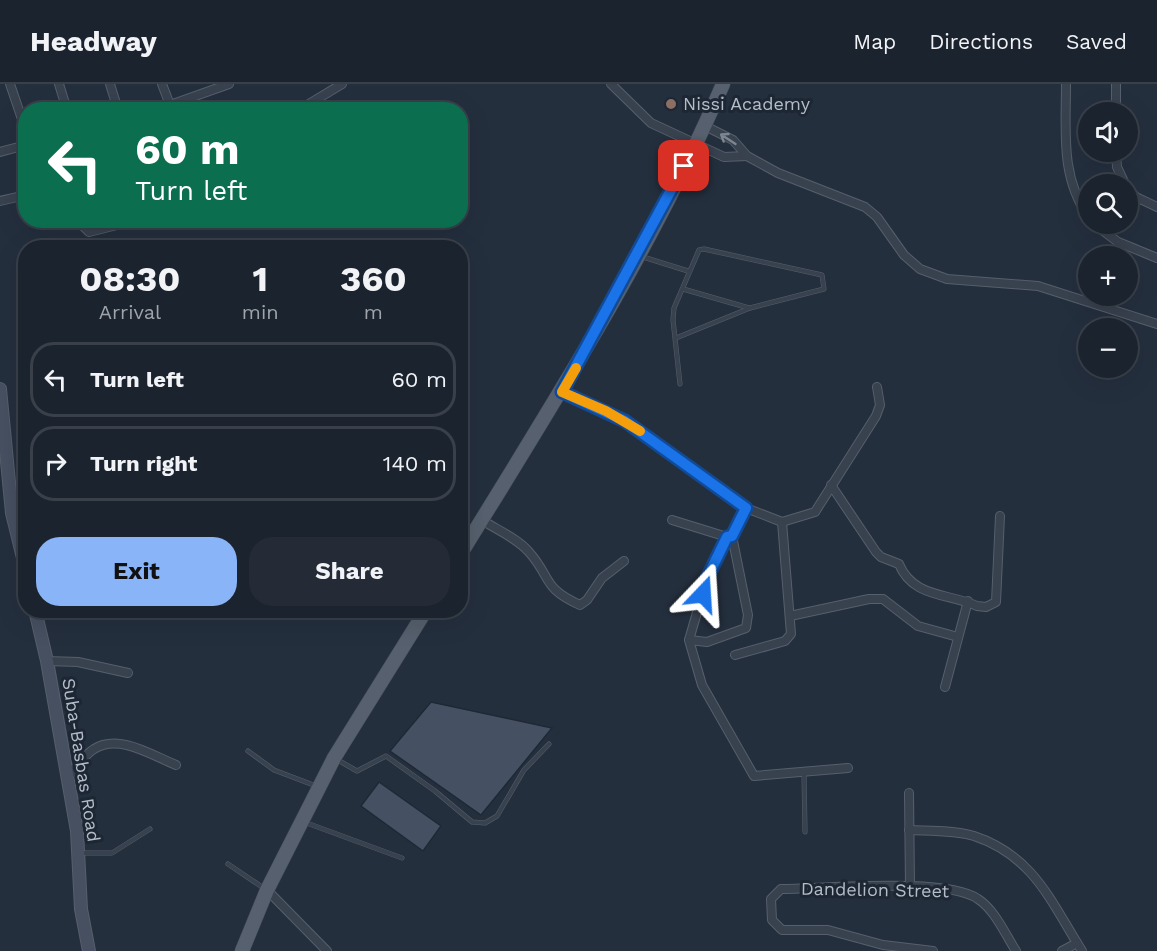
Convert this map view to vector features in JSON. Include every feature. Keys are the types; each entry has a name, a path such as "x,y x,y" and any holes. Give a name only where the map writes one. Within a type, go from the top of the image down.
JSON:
{"main road":[{"path":"468,542 562,392 695,146 723,84"},
{"path":"242,951 267,890 301,821 321,788 334,758 421,618"}],"street":[{"path":"10,84 18,108"},
{"path":"59,84 65,102"},
{"path":"110,84 116,102"},
{"path":"162,84 169,102"},
{"path":"177,102 214,87 229,84"},
{"path":"611,84 651,123 695,146 724,157 747,156"},
{"path":"1066,84 1067,167 1078,199"},
{"path":"1116,84 1116,102"},
{"path":"310,102 336,85"},
{"path":"705,126 733,140 747,156 794,180 865,207 877,217 904,255 920,269 947,279 1038,286 1157,324"},
{"path":"0,152 18,147"},
{"path":"0,201 18,197"},
{"path":"1138,198 1157,207"},
{"path":"85,228 89,232 105,228"},
{"path":"1107,234 1118,242 1157,258"},
{"path":"562,392 625,421 746,508 782,522 815,512 876,416 880,405 877,387"},
{"path":"0,389 12,513 18,537"},
{"path":"831,485 876,552 887,560 899,564 904,576 913,585 944,597 986,606 996,602 1000,516"},
{"path":"746,508 707,578 689,640 702,685 754,776 848,768"},
{"path":"482,520 524,548 560,596 580,605 587,600 602,578 624,561"},
{"path":"672,520 730,537"},
{"path":"735,655 785,641 791,634 782,522"},
{"path":"689,640 707,642 746,628 748,615 730,537"},
{"path":"790,616 869,599 883,599 918,626 958,637"},
{"path":"945,687 968,601"},
{"name":"Suba-Basbas Road","path":"37,618 47,661 77,831 77,853 88,951"},
{"path":"47,661 78,662 128,673"},
{"path":"68,777 94,748 123,744 176,765"},
{"path":"909,794 910,887"},
{"path":"909,830 974,836 1016,858 1044,886 1083,951"},
{"name":"Dandelion Street","path":"933,951 883,945 828,930 782,930 772,920 770,903 777,891 910,887 953,890 973,896 987,907 1016,951"},
{"path":"267,890 327,951"},
{"path":"1062,951 1077,943"}],"lane":[{"path":"676,338 750,308 824,289 825,279 822,275 704,249 699,250 674,308 676,338 680,384"},
{"path":"638,255 688,271"},
{"path":"683,289 750,308"},
{"path":"334,758 357,771 386,756 435,791 472,822 479,824 497,816 524,770 549,744"},
{"path":"248,751 274,770 321,788"},
{"path":"804,772 805,832"},
{"path":"301,821 402,858"},
{"path":"77,853 112,853 150,829"},
{"path":"228,864 267,890"}],"building":[{"path":"431,702 552,728 481,815 390,751"},
{"path":"379,782 441,826 423,851 361,806"}],"slow traffic":[{"path":"576,368 562,392 575,400 606,411 640,431"}],"place":[{"name":"Nissi Academy","path":"671,104"}],"route":[{"path":"684,166 589,346 562,392 575,400 606,411 625,421 746,508 732,536 727,537 707,578 703,594"}]}
